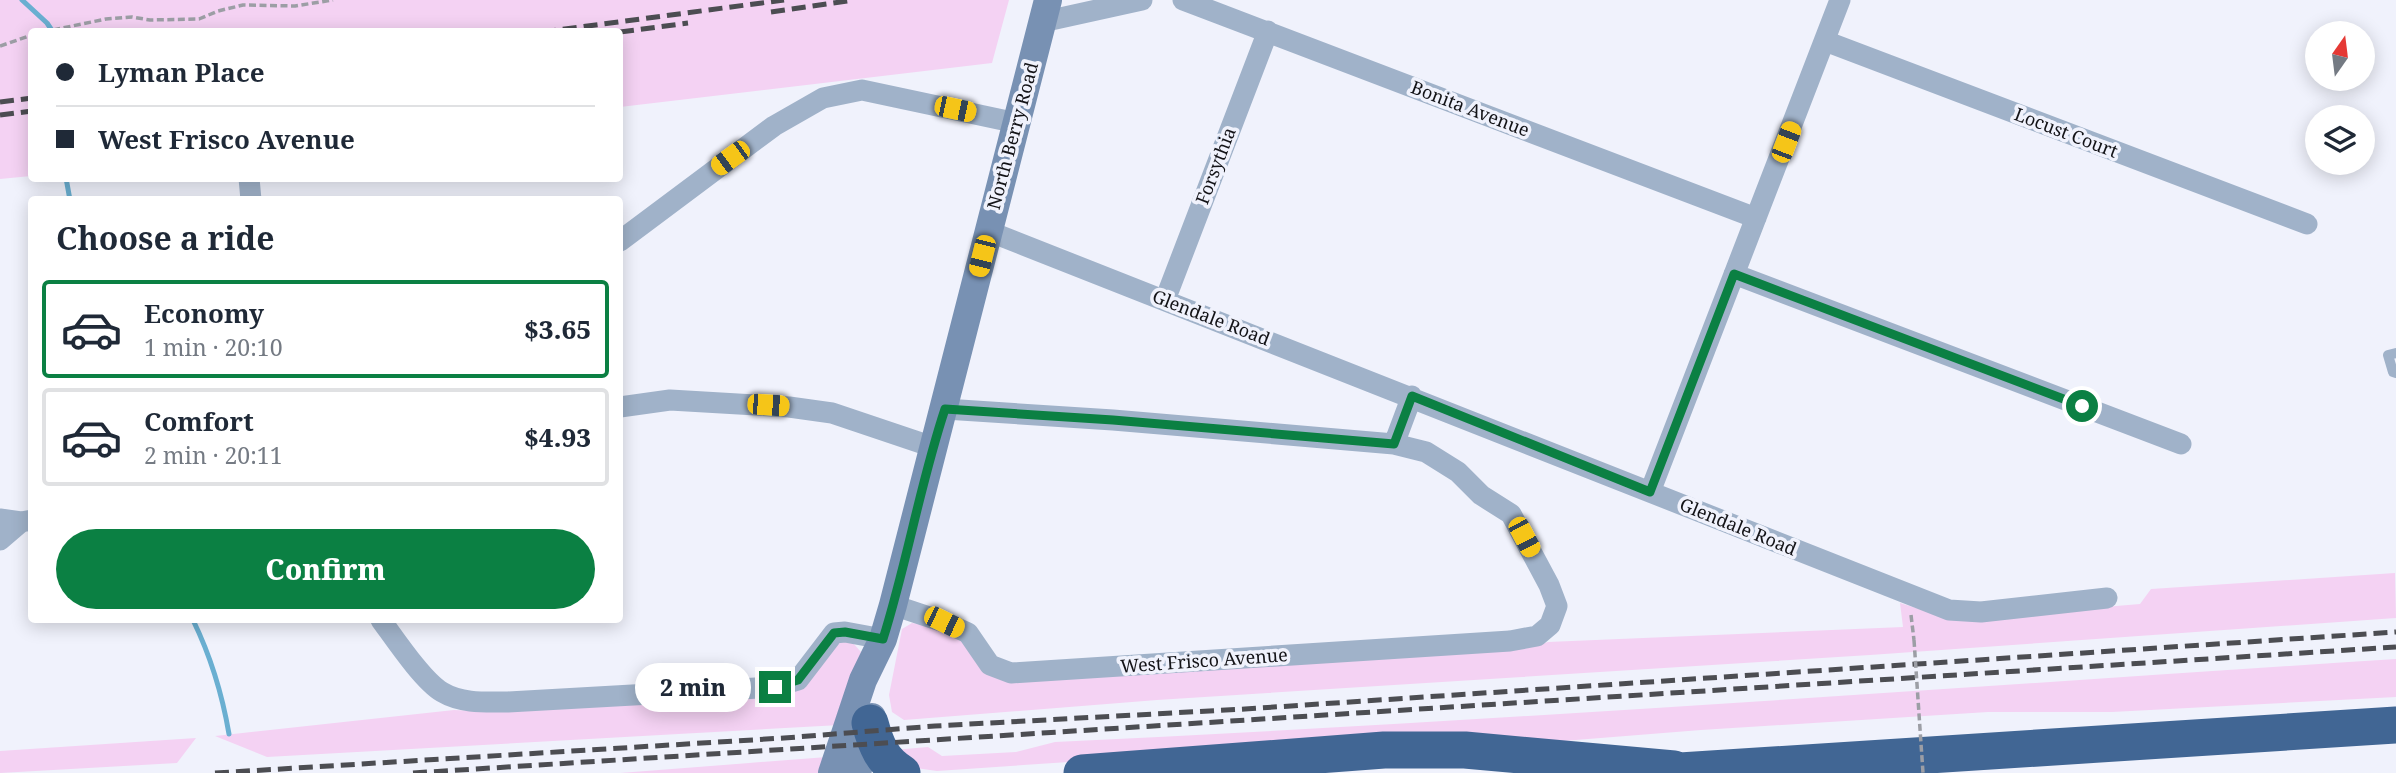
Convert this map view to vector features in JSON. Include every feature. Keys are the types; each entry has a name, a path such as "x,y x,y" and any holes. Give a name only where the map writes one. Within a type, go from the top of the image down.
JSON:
{"highway":[{"path":"870,723 880,753 892,767 902,773"},
{"path":"1649,773 2396,725"},
{"path":"1082,773 1384,750 1465,750 1692,770"}],"main road":[{"name":"North Berry Road","path":"832,773 863,680 883,639 893,605 1045,11"},
{"name":"North Berry Road","path":"858,773 880,685 883,639"}],"street":[{"path":"1045,11 1142,0"},
{"name":"Bonita Avenue","path":"1183,0 1756,218"},
{"path":"1650,492 1840,0"},
{"name":"Forsythia","path":"1165,300 1268,31"},
{"name":"Locust Court","path":"1825,41 2307,224"},
{"path":"623,238 644,220 774,126 823,98 862,90 1017,123"},
{"name":"Glendale Road","path":"988,231 1949,610 1981,612 2107,598"},
{"path":"1734,274 2181,444"},
{"path":"945,409 1394,444 1412,396"},
{"path":"623,407 670,400 789,407 832,414 933,447"},
{"name":"West Frisco Avenue","path":"893,605 968,633 990,664 1011,673 1510,641 1537,636 1550,625 1556,606 1549,584 1511,514 1481,495 1458,472 1426,452 1394,444"},
{"path":"0,540 17,520"},
{"path":"383,623 410,660 442,692 471,701 508,702 775,687 798,680 834,633 845,632 883,639"}],"lane":[{"path":"2396,353 2388,355 2393,372 2396,373"}],"path":[{"path":"60,28 132,17 150,20 199,19 243,5 295,6 333,0"},
{"path":"0,46 28,36"},
{"path":"1908,596 1914,640 1923,773"}],"shaded area":[{"path":"0,0 1009,0 992,63 623,107 623,28 28,28 28,176 0,179"},
{"path":"2395,573 2396,618 1870,655 1157,700 904,720 892,712 889,695 902,629 912,623 933,626 957,635 985,672 1535,646 1548,642 1903,627 1900,603 1942,616 1971,618 2140,604 2151,589"},
{"path":"839,640 853,643 861,652 840,725 267,757 215,736 454,710 787,694"},
{"path":"2396,659 2396,697 2112,712 1988,712 1563,741 1375,741 937,771 909,767 893,750 928,747 942,756 1016,752 1055,742 1558,714"},
{"path":"196,738 177,763 0,773 0,751"},
{"path":"827,757 821,773 620,773"}],"waterway":[{"path":"22,0 50,28"},
{"path":"67,182 69,196"},
{"path":"194,623 215,676 229,734"}],"railway":[{"path":"572,28 784,0"},
{"path":"771,12 854,0"},
{"path":"623,32 688,23"},
{"path":"0,102 28,98"},
{"path":"0,115 28,112"},
{"path":"215,773 784,738 935,726 1245,709 2396,632"},
{"path":"413,773 2396,647"}],"route":[{"path":"775,687 798,680 834,633 845,632 883,639 945,409 1394,444 1412,396 1650,492 1734,274 2082,406"}]}
